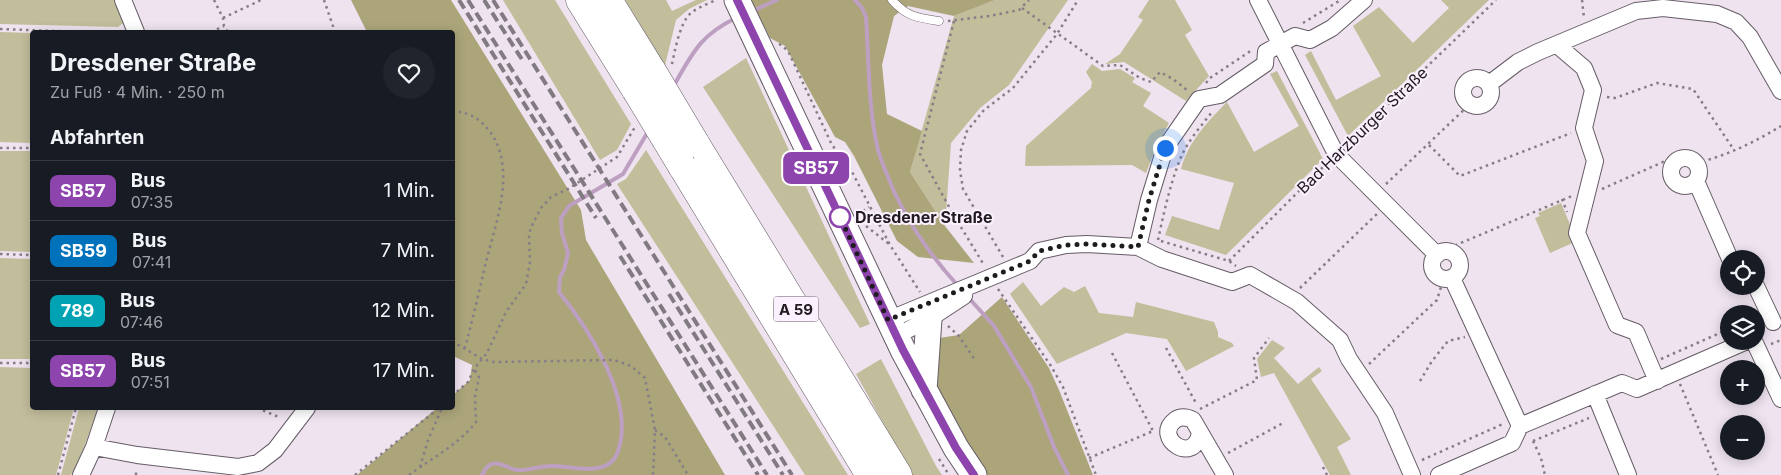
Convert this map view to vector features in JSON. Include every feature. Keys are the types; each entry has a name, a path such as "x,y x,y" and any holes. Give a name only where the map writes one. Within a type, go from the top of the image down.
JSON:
{"highway":[{"name":"A 59","path":"580,0 653,76"},
{"name":"A 59","path":"608,0 653,76 688,155 870,475"},
{"name":"A 59","path":"688,155 898,475"}],"main road":[{"path":"730,0 769,52 892,328 956,448 974,475"},
{"path":"924,390 929,310"}],"street":[{"path":"124,0 135,30"},
{"path":"1258,0 1336,154 1439,253"},
{"path":"1138,247 1149,200 1165,148 1199,99 1220,95 1265,64 1266,52 1295,36 1310,40 1332,28 1364,0"},
{"path":"1470,104 1482,106 1488,100 1491,92 1489,84 1518,62 1538,52 1636,10 1663,8 1717,14 1736,22 1750,37 1781,91"},
{"path":"1557,45 1584,68 1593,90 1584,128 1595,161 1578,233 1617,325 1636,332 1656,381"},
{"path":"1685,158 1696,163 1699,172 1696,181 1692,184 1684,186 1673,180 1671,171 1674,163 1685,158"},
{"path":"1696,181 1726,250"},
{"path":"892,328 929,310 995,284 1011,269 1030,261 1039,251 1066,245 1087,244 1138,247 1162,259 1232,282 1250,275 1290,298 1340,340 1384,414 1413,473"},
{"path":"1438,475 1512,443 1518,422 1478,334 1448,278 1436,274 1433,270 1432,262 1439,253 1450,252 1459,259 1458,272 1448,278"},
{"path":"1761,295 1777,321 1765,330"},
{"path":"1518,422 1622,383 1637,389 1727,350"},
{"path":"1758,350 1781,399"},
{"path":"1595,394 1628,475"},
{"path":"81,475 94,447 106,410"},
{"path":"94,447 137,455 238,467 258,463 275,450 305,410"},
{"path":"1200,432 1197,442 1193,446 1181,448 1174,445 1161,430 1177,419 1188,418 1196,423 1225,475"}],"lane":[{"path":"892,0 902,11 917,18 940,21"}],"path":[{"path":"214,0 224,18 224,26 227,30"},
{"path":"224,18 261,0"},
{"path":"324,0 334,30"},
{"path":"653,76 678,39 691,12 730,0"},
{"path":"995,284 920,154 954,21 989,16 1022,8 1029,0"},
{"path":"1011,269 963,189 960,170 961,150 967,131 984,110 1013,88 1057,34 1078,0"},
{"name":"Bad Harzburger Straße","path":"1229,261 1336,154 1496,0"},
{"path":"1022,8 1103,66 1120,65 1140,78 1151,82 1160,72 1174,79 1199,99"},
{"path":"215,30 224,26"},
{"path":"0,29 30,30"},
{"path":"769,52 783,46 789,53 832,145 850,168 890,245 921,294 911,299 929,310"},
{"path":"1592,96 1615,98 1657,83 1693,89 1734,150"},
{"path":"1158,240 1166,204 1182,156 1195,133 1221,103 1220,95"},
{"path":"1375,193 1429,145 1470,104"},
{"path":"455,112 470,114 487,127 500,153 503,178 500,204 465,348"},
{"path":"455,393 468,382 474,369 491,348 506,312 526,284 529,273 529,235 532,224 541,208 551,197 568,189 617,157 637,124"},
{"path":"1696,163 1711,160 1734,150 1781,126"},
{"path":"1429,145 1460,176 1584,128"},
{"path":"0,148 30,148"},
{"path":"1439,253 1562,199 1587,191 1604,189 1663,162 1674,163"},
{"path":"1290,298 1387,205"},
{"path":"862,211 870,207"},
{"path":"866,226 890,245"},
{"path":"0,254 30,255"},
{"path":"1358,373 1437,300 1448,278"},
{"path":"1000,292 1052,366 1096,475"},
{"path":"1649,364 1720,333"},
{"path":"1420,381 1432,360 1448,341 1478,334"},
{"path":"958,336 975,360"},
{"path":"1166,348 1199,409 1257,380 1254,358 1269,338"},
{"path":"455,343 482,359 506,362 614,360 631,366 645,378 655,430 653,475"},
{"path":"1088,458 1161,430 1112,353"},
{"path":"0,362 30,363"},
{"path":"409,475 447,450 468,432 476,422 475,397 479,377 474,369"},
{"path":"1675,373 1718,475"},
{"path":"58,475 75,410"},
{"path":"262,410 278,416 293,426"},
{"path":"355,475 436,410"},
{"path":"419,467 441,410"},
{"path":"1544,475 1541,458 1533,441 1603,413"},
{"path":"1413,473 1518,422"},
{"path":"1216,459 1283,423"},
{"path":"655,430 665,437 688,475"},
{"path":"1323,467 1327,475"}],"shaded area":[{"path":"0,0 117,0 126,21 118,27 0,24"},
{"path":"351,0 451,0 581,210 586,240 725,475 357,475 435,410 455,410 455,393 470,380 472,365 455,357 455,30 366,30"},
{"path":"503,0 555,0 631,124 617,150 600,160"},
{"path":"625,0 666,0 672,11 696,0 707,0 689,9 676,20 665,65"},
{"path":"751,0 995,0 954,16 908,6 894,16 882,65 887,114 922,131 910,172 945,226 974,263 918,257 897,241 854,156 845,142 835,137 785,46 770,38"},
{"path":"995,0 1068,0 1009,85 980,108 951,143 945,226 910,172 954,16"},
{"path":"1149,0 1175,0 1192,30 1185,35 1209,76 1186,101 1124,62 1105,64 1120,54 1143,20 1138,17"},
{"path":"1441,0 1489,0 1348,136 1305,55 1311,51 1336,100 1381,76 1353,26 1379,7 1413,43 1449,8"},
{"path":"0,32 30,33 30,143 0,142"},
{"path":"746,58 870,324 860,328 703,87"},
{"path":"1092,64 1102,71 1120,69 1135,78 1132,82 1151,93 1143,106 1169,123 1146,173 1132,165 1025,166 1026,146 1091,88 1092,82 1086,72"},
{"path":"1277,71 1323,159 1226,255 1165,235 1172,216 1219,230 1234,183 1181,169 1188,150 1194,141 1206,124 1227,102 1254,152 1299,126 1270,74"},
{"path":"646,150 848,475 805,475 617,184 626,179"},
{"path":"0,151 30,151 30,252 0,251"},
{"path":"1561,203 1577,241 1550,253 1535,218 1540,216 1538,213"},
{"path":"0,258 30,259 30,359 0,359"},
{"path":"1023,282 1041,306 1064,287 1074,292 1085,286 1099,313 1133,317 1136,302 1214,322 1218,337 1232,343 1234,346 1186,371 1167,339 1126,333 1057,364 1010,294"},
{"path":"1002,297 1049,368 1093,475 985,475 930,373 932,339 959,335"},
{"path":"1272,340 1285,348 1274,358 1298,384 1319,367 1322,371 1311,379 1351,439 1337,447 1351,475 1330,475 1274,373 1261,377 1257,359"},
{"path":"881,359 942,475 912,475 856,374"},
{"path":"0,367 30,368 30,410 73,410 56,475 0,475"},
{"path":"78,410 97,410 83,450 71,475 61,475"}],"waterway":[{"path":"752,11 777,0"},
{"path":"855,0 862,8 866,17 869,84 878,150 892,188 908,218 926,247 959,287"},
{"path":"673,87 698,46 714,31 736,18"},
{"path":"482,475 487,467 495,463 517,470 551,466 594,469 607,465 617,454 621,439 622,420 612,380 593,341 559,292 560,277 564,270 568,253 562,233 561,218 569,206 623,174 649,130"},
{"path":"968,297 994,326 1031,387 1054,447 1068,475"}],"railway":[{"path":"459,0 596,218"},
{"path":"468,0 767,475"},
{"path":"484,0 523,61"},
{"path":"493,0 792,475"},
{"path":"620,256 758,475"},
{"path":"669,294 783,475"}],"bus line":[{"name":"SB57","path":"737,0 903,350 956,448 974,475"}],"place":[{"name":"Dresdener Straße","path":"840,217"}],"route":[{"path":"840,217 839,215 888,320 1030,261 1039,251 1066,245 1087,244 1138,247 1149,200 1165,148"}]}
